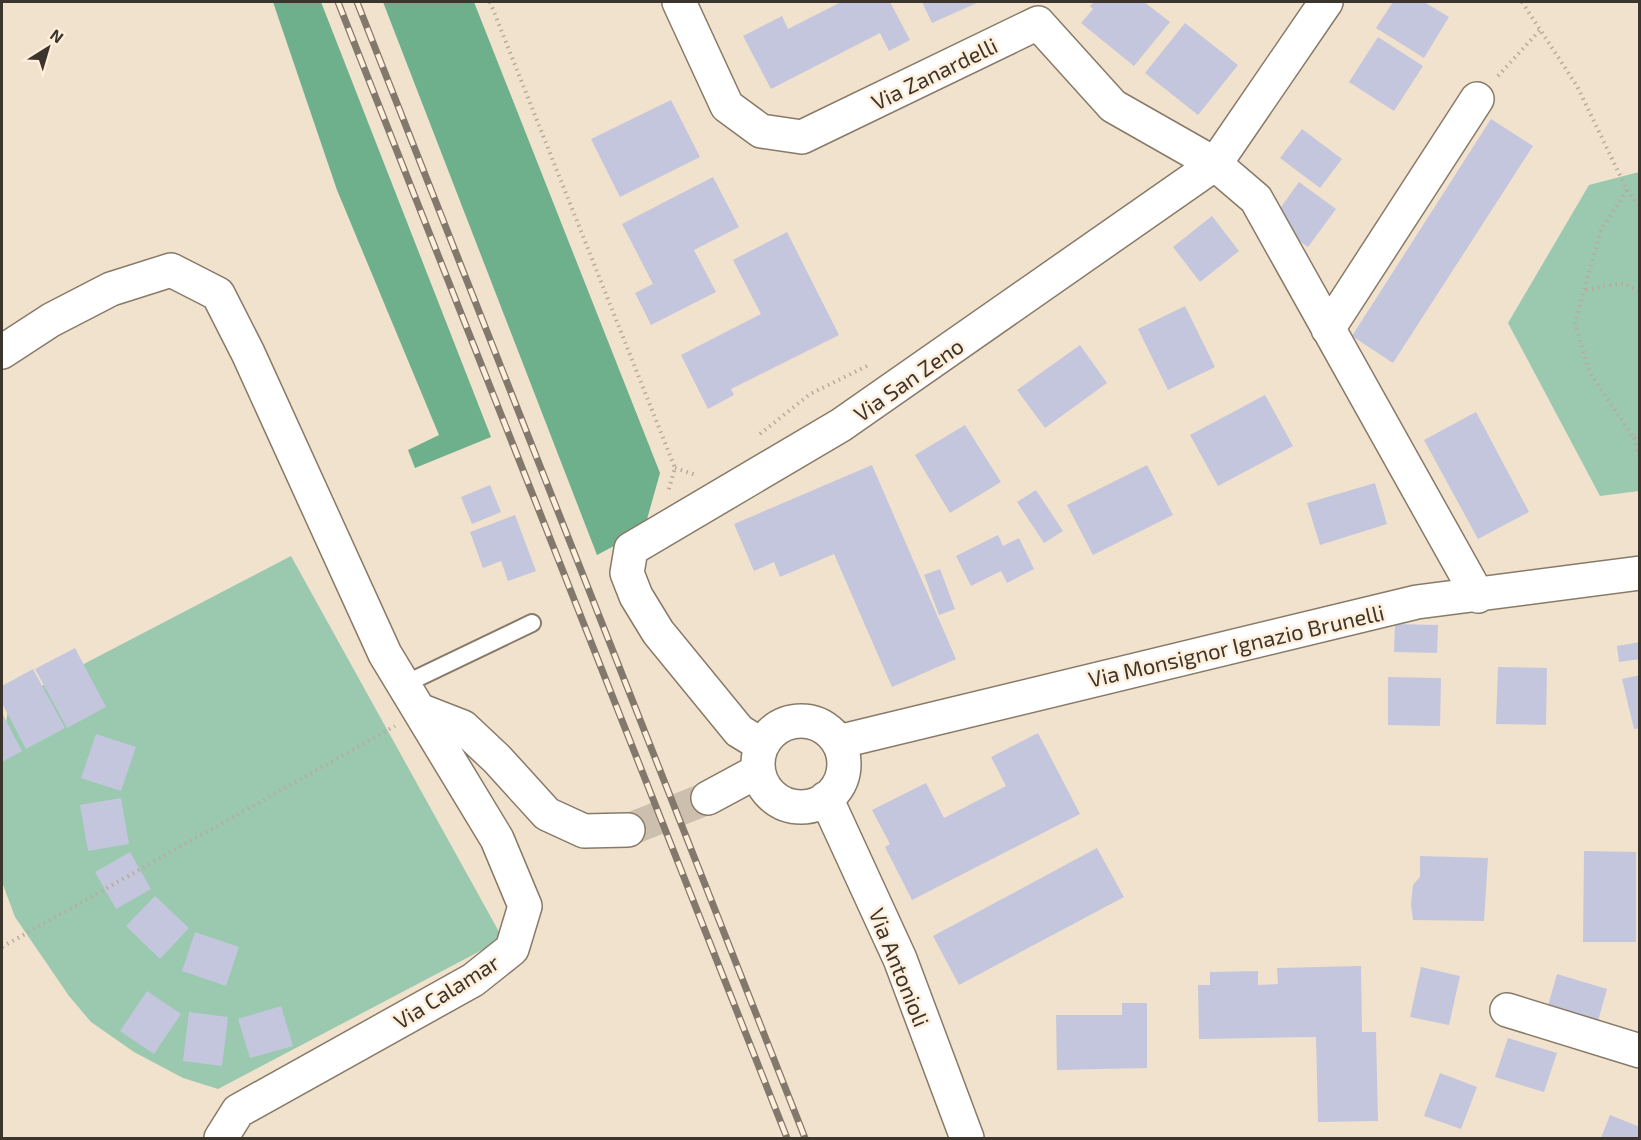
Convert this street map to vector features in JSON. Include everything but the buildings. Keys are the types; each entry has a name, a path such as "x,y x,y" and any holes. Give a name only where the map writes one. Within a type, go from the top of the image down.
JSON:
{"street":[{"name":"Via Zanardelli","path":"679,2 727,106 761,131 802,137 1038,23 1113,106 1215,164"},
{"name":"Via San Zeno","path":"760,758 658,632 636,596 627,573 631,549 841,425 1215,164 1326,2"},
{"path":"1328,329 1477,99"},
{"path":"1215,164 1256,199 1478,596"},
{"name":"Via Calamar","path":"2,351 51,320 111,289 171,270 218,294 248,353 385,654 497,839 525,906 512,949 473,980 238,1111 221,1138"},
{"name":"Via Monsignor Ignazio Brunelli","path":"838,741 1417,602 1478,596 1640,573"},
{"path":"413,698 463,727 497,759 547,814 584,831 628,830"},
{"path":"708,798 760,758 780,726 792,722 818,724 838,741 844,766 841,778 826,798 813,805 799,807 784,803 772,796 763,784 760,758"},
{"name":"Via Antonioli","path":"826,798 900,959 967,1138"},
{"path":"1507,1010 1640,1051"}],"lane":[{"path":"413,698 532,623"}],"path":[{"path":"490,2 675,468 654,536"},
{"path":"1522,2 1577,86 1627,190 1640,207"},
{"path":"1477,99 1540,30"},
{"path":"1627,190 1601,230 1575,323 1590,373 1634,438 1640,459"},
{"path":"1586,290 1624,283 1640,292"},
{"path":"1634,438 1640,435"},
{"path":"2,947 240,811 413,698"}],"green space":[{"path":"273,2 321,2 491,437 415,468 408,450 439,435 337,190"},
{"path":"383,2 474,2 660,473 644,530 597,555"},
{"path":"1639,172 1639,491 1600,496 1508,323 1589,185"},
{"path":"291,556 503,939 218,1089 183,1078 134,1052 91,1022 69,996 15,917 2,882 2,749 9,703"}],"tunnel":[{"path":"628,830 708,798"}],"railway":[{"path":"338,2 787,1138"},
{"path":"357,2 805,1138"}]}
